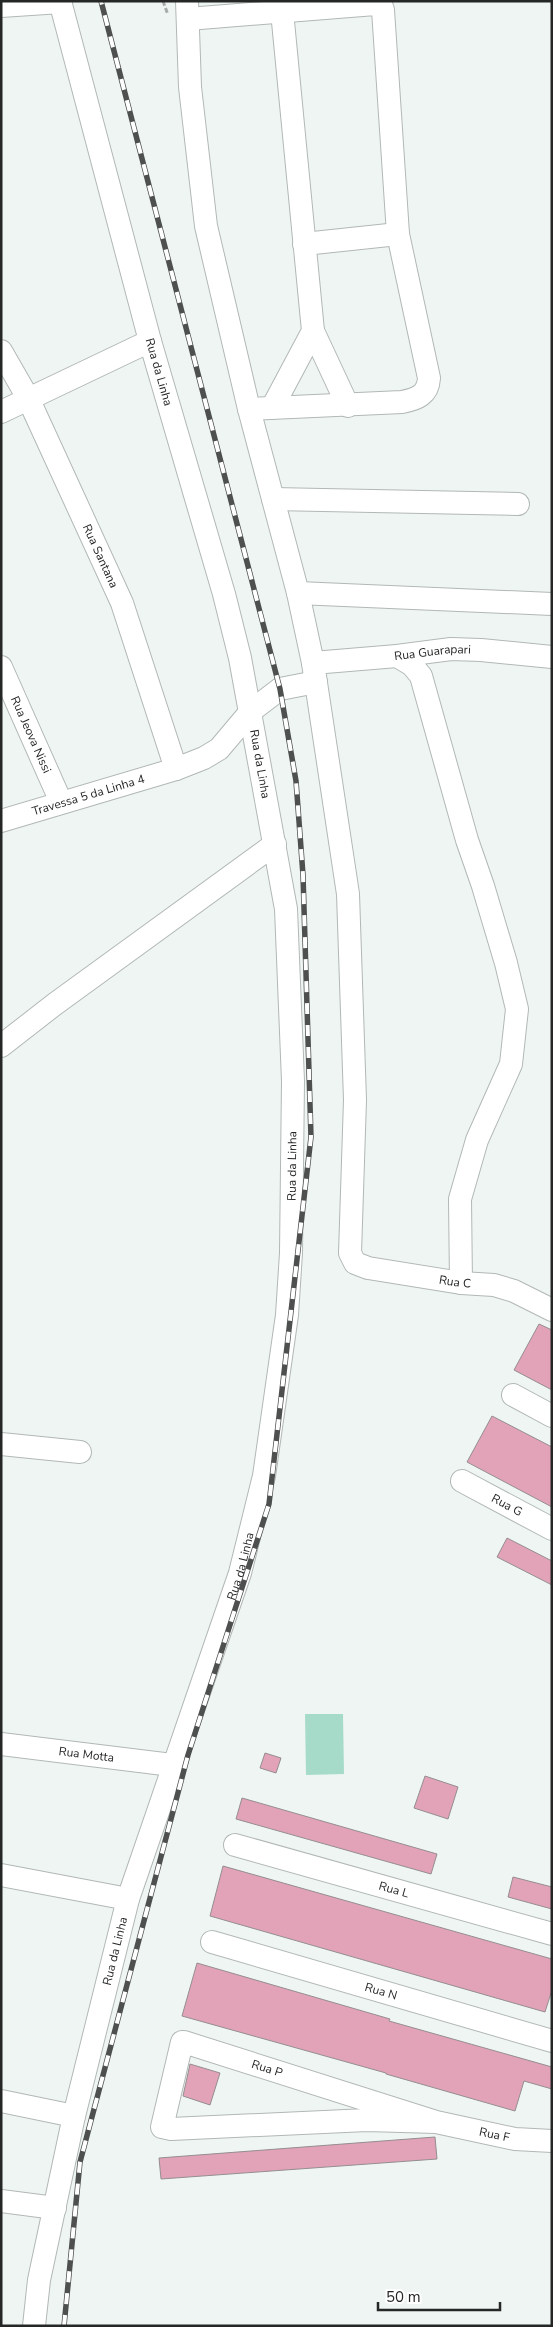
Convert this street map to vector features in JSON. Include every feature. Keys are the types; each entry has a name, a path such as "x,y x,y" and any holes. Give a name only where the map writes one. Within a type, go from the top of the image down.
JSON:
{"street":[{"path":"1,6 60,2"},
{"name":"Rua da Linha","path":"34,2326 39,2280 74,2116 128,1899 172,1765 211,1660 242,1564 264,1476 287,1315 291,1253 293,1081 286,909 251,711 224,594 150,341 60,2"},
{"path":"248,409 348,406 411,400 425,393 428,387 428,378 398,234 382,7 375,4 187,10 190,87 206,226 248,409 298,593 315,673"},
{"path":"281,6 313,331 348,406"},
{"path":"304,244 398,234"},
{"path":"272,408 313,331"},
{"path":"1,412 150,341"},
{"name":"Rua Santana","path":"1,351 28,398 122,603 176,768"},
{"path":"273,499 518,504"},
{"path":"298,593 552,604"},
{"name":"Rua Guarapari","path":"251,711 280,689 315,673 397,656 451,649 552,657"},
{"path":"397,656 412,665 421,676 467,840 506,964 517,1009 511,1064 477,1140 460,1199 461,1283"},
{"name":"Rua Jeova Nissi","path":"1,667 61,802"},
{"name":"Rua C","path":"315,673 345,870 350,917 355,1100 348,1247 354,1263 375,1269 461,1283 494,1285 514,1291 552,1310"},
{"name":"Travessa 5 da Linha 4","path":"1,821 204,758 219,748 251,711"},
{"path":"1,1046 55,1004 275,844"},
{"path":"513,1396 552,1416"},
{"path":"1,1444 80,1452"},
{"name":"Rua G","path":"462,1481 552,1529"},
{"name":"Rua Motta","path":"1,1744 172,1765"},
{"name":"Rua L","path":"235,1845 552,1934"},
{"path":"1,1875 128,1899"},
{"name":"Rua N","path":"212,1942 552,2041"},
{"name":"Rua P","path":"182,2042 436,2122 367,2120 171,2129 162,2127 182,2042"},
{"path":"1,2102 74,2116"},
{"name":"Rua F","path":"436,2122 515,2139 552,2141"},
{"path":"1,2201 54,2208"}],"green space":[{"path":"305,1714 343,1714 344,1774 306,1775"}],"building":[{"path":"539,1324 552,1330 552,1390 514,1370"},
{"path":"492,1416 552,1447 552,1507 467,1462"},
{"path":"507,1538 552,1561 552,1585 497,1557"},
{"path":"265,1753 281,1758 276,1773 260,1768"},
{"path":"425,1776 458,1787 448,1819 414,1808"},
{"path":"242,1798 437,1854 431,1874 236,1819"},
{"path":"223,1866 552,1959 552,1990 545,2012 210,1916"},
{"path":"513,1877 552,1887 552,1909 508,1897"},
{"path":"197,1963 390,2019 389,2021 552,2067 552,2089 524,2081 515,2111 182,2016"},
{"path":"190,2064 220,2073 210,2105 183,2096"},
{"path":"435,2137 437,2159 161,2179 159,2158"}],"railway":[{"path":"64,2326 80,2162 188,1755 269,1504 311,1137 303,875 296,781 280,689 101,1"}]}
